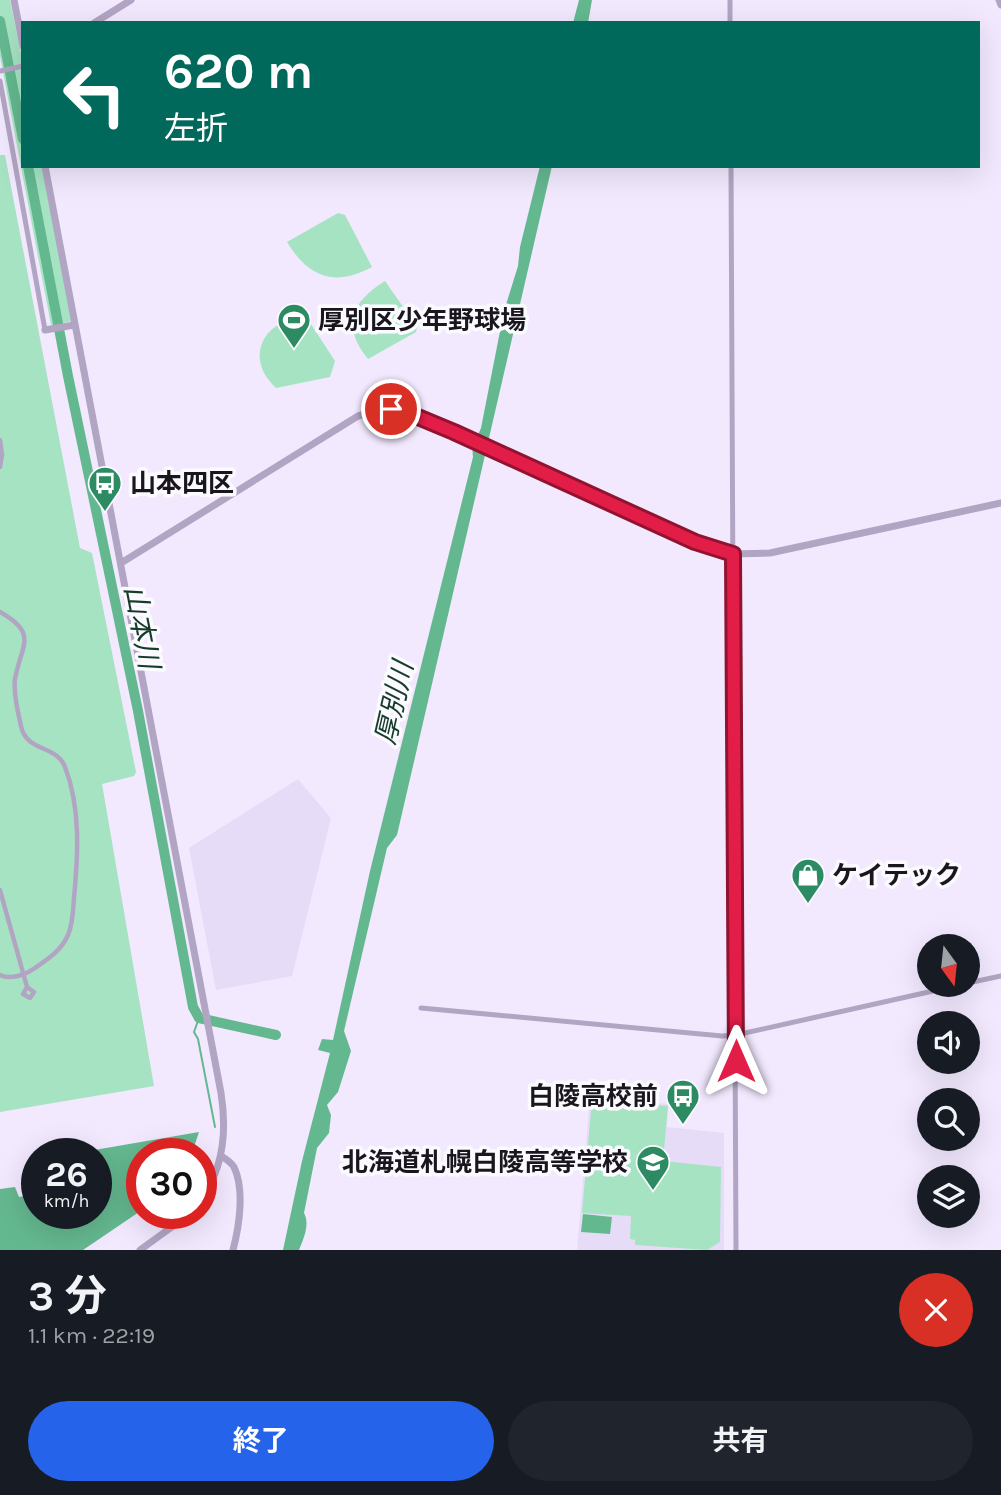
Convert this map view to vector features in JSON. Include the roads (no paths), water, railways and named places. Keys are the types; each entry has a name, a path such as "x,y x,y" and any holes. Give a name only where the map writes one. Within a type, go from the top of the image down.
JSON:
{"street":[{"path":"13,0 21,37"},
{"path":"97,21 131,0"},
{"path":"730,0 730,21"},
{"path":"1,71 21,66"},
{"path":"0,81 48,330 74,325"},
{"path":"45,168 225,1117 221,1156 217,1166"},
{"path":"731,168 736,1250"},
{"path":"121,564 358,416 384,409 406,412 695,542 733,554 770,553 1001,503"},
{"path":"0,440 0,467"},
{"path":"0,612 15,620 23,633 23,648 14,681 22,730 31,744 62,759 73,796 77,827 77,871 70,931 60,949 23,974 7,978 0,975"},
{"path":"0,890 27,987"},
{"path":"980,981 1001,976"},
{"path":"421,1008 722,1036 917,995"},
{"path":"221,1156 234,1168 238,1192 239,1227 233,1250"},
{"path":"140,1250 169,1229"}],"waterway":[{"name":"山本川","path":"0,21 21,129"},
{"name":"山本川","path":"28,168 68,376 138,711 193,1007 199,1018 276,1035"},
{"path":"199,1018 194,1032 198,1039 215,1127"}],"place":[{"name":"厚別区少年野球場","path":"294,350"},
{"name":"山本四区","path":"105,513"},
{"name":"ケイテック","path":"808,905"},
{"name":"白陵高校前","path":"683,1126"},
{"name":"北海道札幌白陵高等学校","path":"653,1192"}],"water label":[{"name":"厚別川","path":"394,703"}]}
